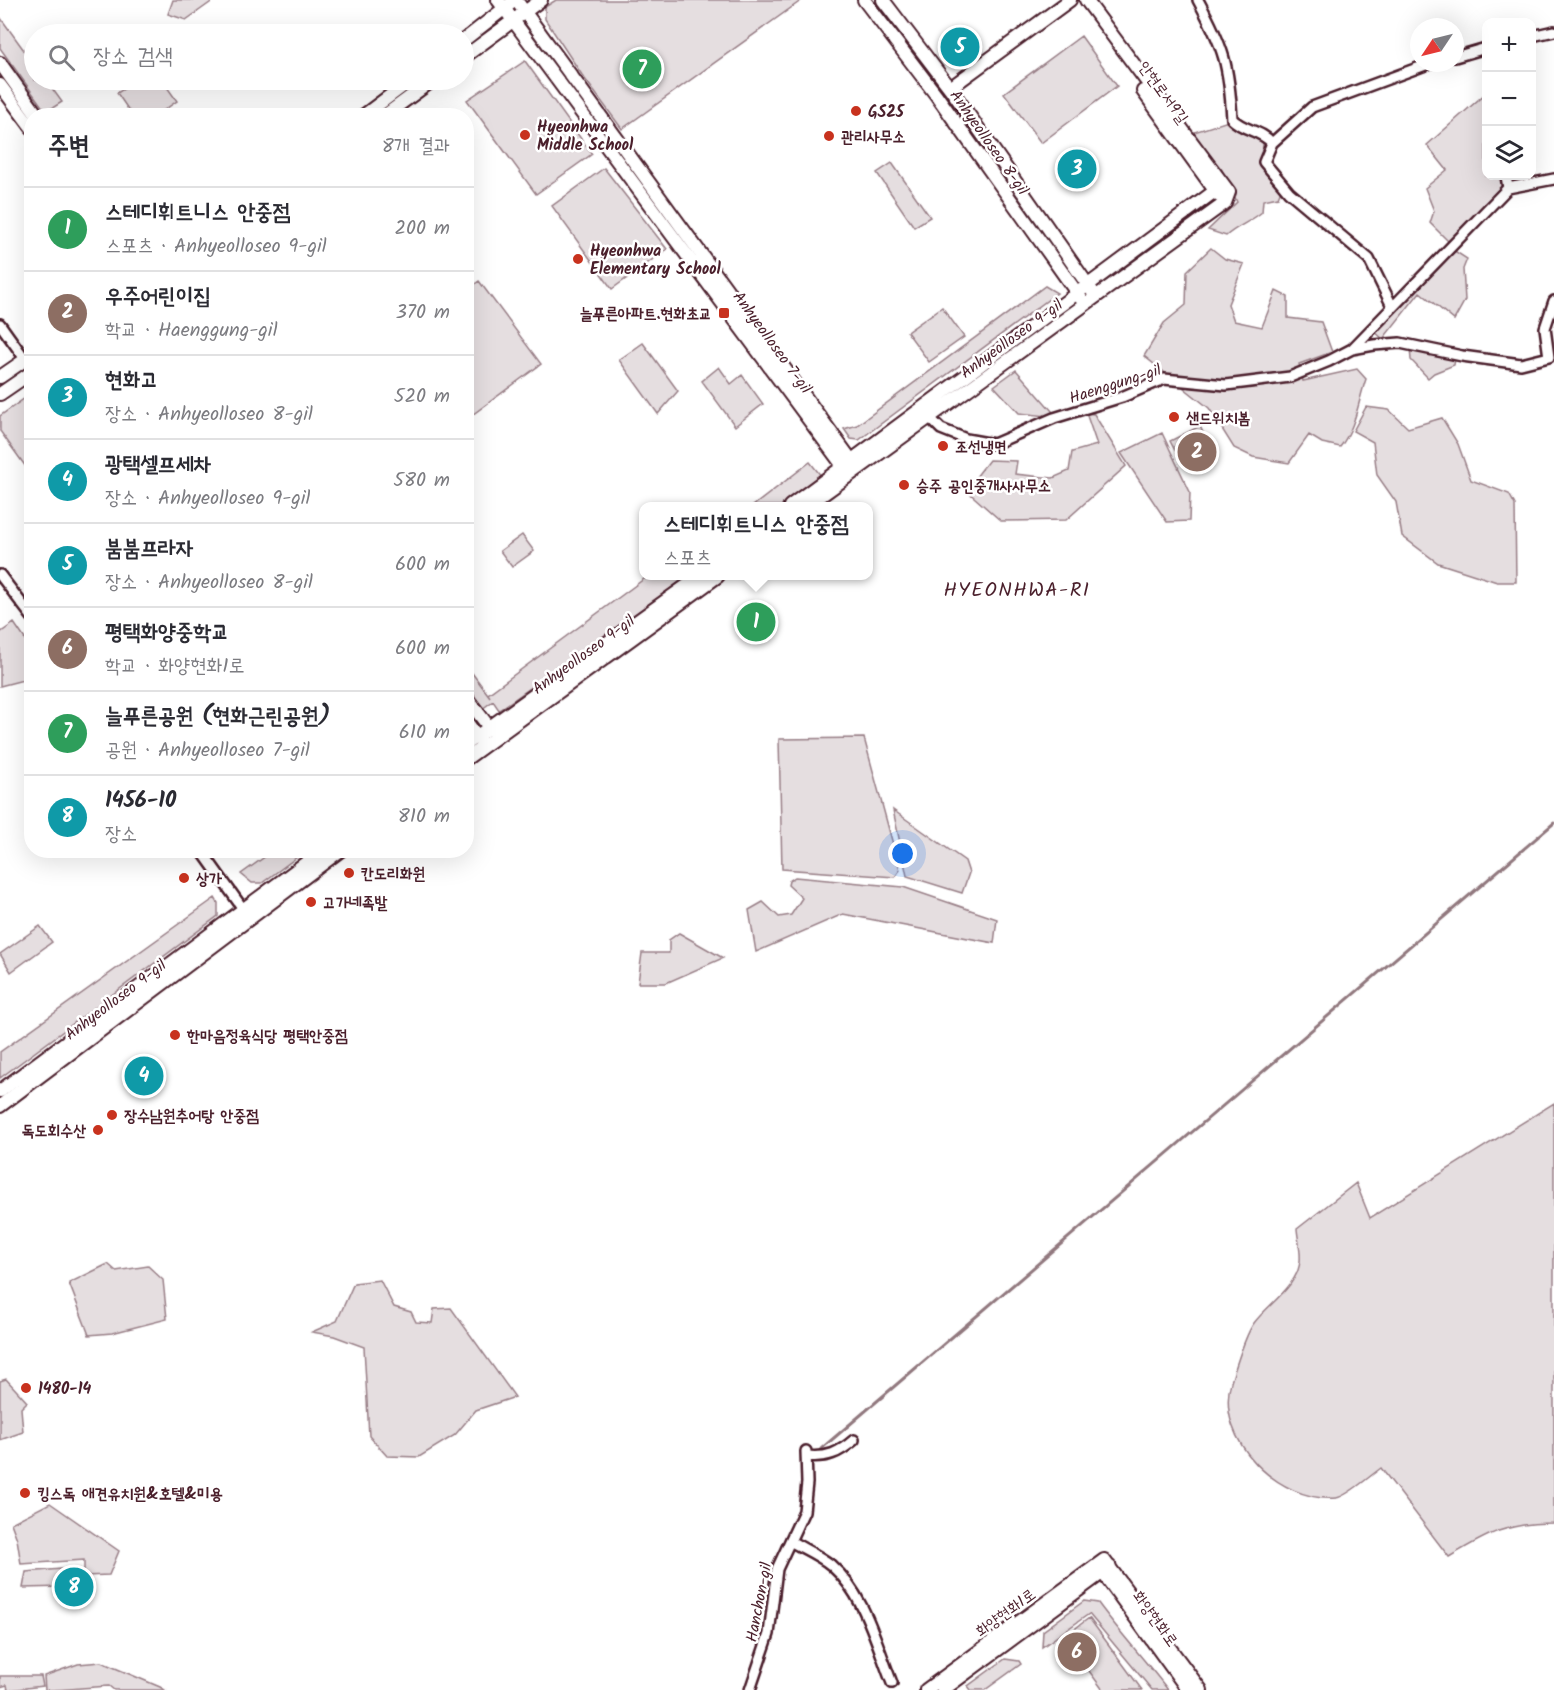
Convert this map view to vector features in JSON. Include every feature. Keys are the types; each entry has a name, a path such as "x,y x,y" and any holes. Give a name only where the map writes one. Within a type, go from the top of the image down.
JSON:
{"street":[{"path":"474,30 501,4 516,0"},
{"name":"Anhyeolloseo 7-gil","path":"516,0 850,467"},
{"path":"474,50 541,0"},
{"name":"Anhyeolloseo 8-gil","path":"864,0 937,96 1086,305"},
{"name":"Anhyeolloseo 8-gil","path":"883,0 950,88 1093,291"},
{"name":"Anhyeolloseo 8-gil","path":"950,88 1070,0"},
{"name":"안현로서9길","path":"1077,0 1220,188"},
{"name":"안현로서9길","path":"1086,0 1220,188 1225,203"},
{"path":"1198,0 1224,50 1230,80 1233,119 1245,129 1266,135 1272,143"},
{"name":"Anhyeolloseo 7-gil","path":"501,4 850,467"},
{"path":"1536,35 1554,31"},
{"path":"1464,54 1482,49"},
{"path":"0,63 32,108"},
{"path":"1392,306 1369,259 1289,192 1264,162 1272,143 1312,107 1410,71"},
{"path":"0,85 24,117"},
{"path":"374,108 398,90"},
{"path":"395,108 419,90"},
{"path":"1507,180 1508,188 1554,179"},
{"path":"798,502 926,414 1078,294 1093,291 1220,188"},
{"name":"Haenggung-gil","path":"926,414 941,429 966,439 994,444 1054,418 1122,397 1164,379 1226,386 1290,377 1352,349 1508,188"},
{"name":"Anhyeolloseo 9-gil","path":"926,414 1086,305 1093,291 1225,203"},
{"name":"Haenggung-gil","path":"1352,349 1400,344 1462,357 1521,364 1552,357 1545,328 1554,301"},
{"path":"0,324 24,352"},
{"path":"0,377 24,360"},
{"path":"0,394 24,378"},
{"path":"812,502 850,467"},
{"path":"0,575 24,606"},
{"path":"474,707 493,732 695,580"},
{"name":"Anhyeolloseo 9-gil","path":"474,749 493,732 712,580"},
{"path":"474,732 481,741 474,742"},
{"path":"207,858 247,913"},
{"path":"0,1091 247,913 313,858"},
{"name":"Anhyeolloseo 9-gil","path":"0,1106 247,913 329,858"},
{"name":"Hanchon-gil","path":"750,1690 770,1634 777,1569 792,1542 804,1511 806,1454 829,1456 854,1440"},
{"path":"792,1542 830,1564 847,1581 865,1611 892,1683"},
{"path":"1103,1566 1201,1690"},
{"name":"화양현화1로","path":"926,1690 1103,1566"},
{"name":"화양현화1로","path":"943,1690 1103,1566"},
{"name":"화양현화로","path":"1103,1566 1188,1690"}],"shaded area":[{"path":"173,0 214,0 186,20 168,14"},
{"path":"556,0 802,0 622,129 582,75 545,19 545,7"},
{"path":"0,17 24,50 24,81 0,48"},
{"path":"1081,36 1117,86 1041,143 1004,93"},
{"path":"525,61 592,154 536,194 467,100"},
{"path":"30,90 53,90 62,102 52,108 43,108"},
{"path":"122,90 169,90 177,101 167,108 127,108 117,93"},
{"path":"1482,97 1482,180 1501,180 1501,187 1449,242 1430,223 1434,211 1425,188 1447,170 1427,145"},
{"path":"1228,121 1245,134 1264,140 1261,163 1265,172 1281,190 1278,197 1263,200 1262,212 1226,236 1208,230 1237,202 1222,170 1191,133"},
{"path":"892,163 930,217 914,227 877,173"},
{"path":"604,168 667,249 612,289 552,206"},
{"path":"1211,248 1225,259 1244,264 1228,304 1234,321 1262,327 1276,291 1288,297 1288,318 1321,322 1332,352 1299,364 1303,381 1357,369 1366,379 1353,423 1340,447 1322,443 1309,435 1289,463 1253,457 1234,448 1209,408 1144,356 1164,323 1186,305 1187,271"},
{"path":"1453,250 1467,259 1463,269 1465,300 1454,320 1420,292 1383,339 1375,332"},
{"path":"479,281 541,364 474,414 474,285"},
{"path":"1045,286 1057,293 859,440 851,439 844,429 857,425"},
{"path":"942,307 964,337 929,362 907,332"},
{"path":"643,343 678,391 658,414 619,360"},
{"path":"1410,348 1455,359 1454,365 1428,378 1411,360"},
{"path":"719,367 731,384 742,375 763,404 735,426 702,381"},
{"path":"1016,370 1053,412 1047,416 1019,413 994,386"},
{"path":"24,399 24,464 0,431 0,416"},
{"path":"1366,407 1389,410 1408,428 1442,418 1458,444 1471,480 1509,494 1515,505 1516,582 1497,582 1438,563 1402,536 1396,502 1377,475 1373,442 1353,431"},
{"path":"1086,413 1094,414 1126,466 1066,520 1001,521 966,490 989,460 1017,461 1015,474 1053,478 1069,471 1072,452 1097,445"},
{"path":"1200,426 1208,444 1179,458 1170,441"},
{"path":"1162,433 1190,492 1189,521 1167,522 1121,453"},
{"path":"810,462 822,477 788,502 758,502"},
{"path":"522,535 534,551 512,567 500,551"},
{"path":"643,580 683,580 499,710 493,701 482,709 474,698 474,676 490,697 488,694"},
{"path":"14,623 24,638 24,680 0,686 0,633"},
{"path":"864,738 900,870 895,877 782,869 779,739"},
{"path":"893,810 965,861 969,873 962,893 907,876"},
{"path":"263,858 296,858 262,883 252,883 241,874"},
{"path":"795,877 903,887 997,919 994,943 843,914 756,952 749,910 763,902 779,917 791,915 802,898 788,885 789,881"},
{"path":"215,898 218,903 218,916 0,1078 0,1052"},
{"path":"40,926 52,942 11,972 0,954"},
{"path":"679,933 723,958 666,983 638,983 642,953 669,953 669,940"},
{"path":"1554,1103 1554,1523 1510,1527 1487,1536 1449,1557 1381,1468 1352,1490 1336,1498 1315,1497 1294,1490 1274,1479 1256,1464 1242,1446 1232,1425 1228,1404 1231,1382 1251,1328 1288,1287 1298,1270 1300,1249 1297,1229 1356,1183 1370,1218"},
{"path":"108,1264 116,1271 148,1266 163,1280 167,1319 112,1333 89,1335 69,1283"},
{"path":"380,1280 394,1307 411,1312 416,1322 432,1323 434,1309 451,1308 515,1397 476,1410 455,1435 419,1457 387,1456 369,1436 364,1347 334,1336 312,1332 337,1321 354,1283"},
{"path":"6,1379 27,1402 21,1408 23,1432 0,1440 0,1381"},
{"path":"50,1503 119,1551 109,1575 84,1576 84,1560 21,1564 17,1539 11,1523"},
{"path":"61,1569 65,1575 64,1587 23,1588 26,1572"},
{"path":"1084,1601 1098,1603 1168,1690 1152,1690 1089,1614 1042,1647 1043,1631"},
{"path":"1089,1618 1142,1690 1103,1690 1064,1637"},
{"path":"1005,1659 1019,1661 1021,1664 985,1690 971,1690 968,1686"},
{"path":"101,1662 165,1690 114,1690 109,1686 45,1690 44,1676 78,1664"},
{"path":"0,1676 41,1676 43,1686 8,1690 7,1685 0,1687"}],"waterway":[{"path":"821,1449 1554,823"}],"place":[{"name":"붐붐프라자","path":"960,47"},
{"name":"늘푸른공원 (현화근린공원)","path":"642,69"},
{"name":"GS25","path":"856,111"},
{"name":"Hyeonhwa Middle School","path":"525,135"},
{"name":"관리사무소","path":"829,136"},
{"name":"현화고","path":"1077,169"},
{"name":"Hyeonhwa Elementary School","path":"578,259"},
{"name":"늘푸른아파트.현화초교","path":"724,313"},
{"name":"샌드위치봄","path":"1174,417"},
{"name":"조선냉면","path":"943,446"},
{"name":"우주어린이집","path":"1197,452"},
{"name":"승주 공인중개사사무소","path":"904,485"},
{"name":"스테디휘트니스 안중점","path":"756,622"},
{"name":"칸도리화원","path":"349,873"},
{"name":"상가","path":"184,878"},
{"name":"고가네족발","path":"311,902"},
{"name":"한마음정육식당 평택안중점","path":"175,1035"},
{"name":"광택셀프세차","path":"144,1076"},
{"name":"장수남원추어탕 안중점","path":"112,1115"},
{"name":"독도회수산","path":"98,1130"},
{"name":"1480-14","path":"26,1388"},
{"name":"킹스독 애견유치원&호텔&미용","path":"25,1493"},
{"name":"1456-10","path":"74,1587"},
{"name":"평택화양중학교","path":"1077,1652"}],"district":[{"name":"HYEONHWA-RI","path":"1017,589"}]}
